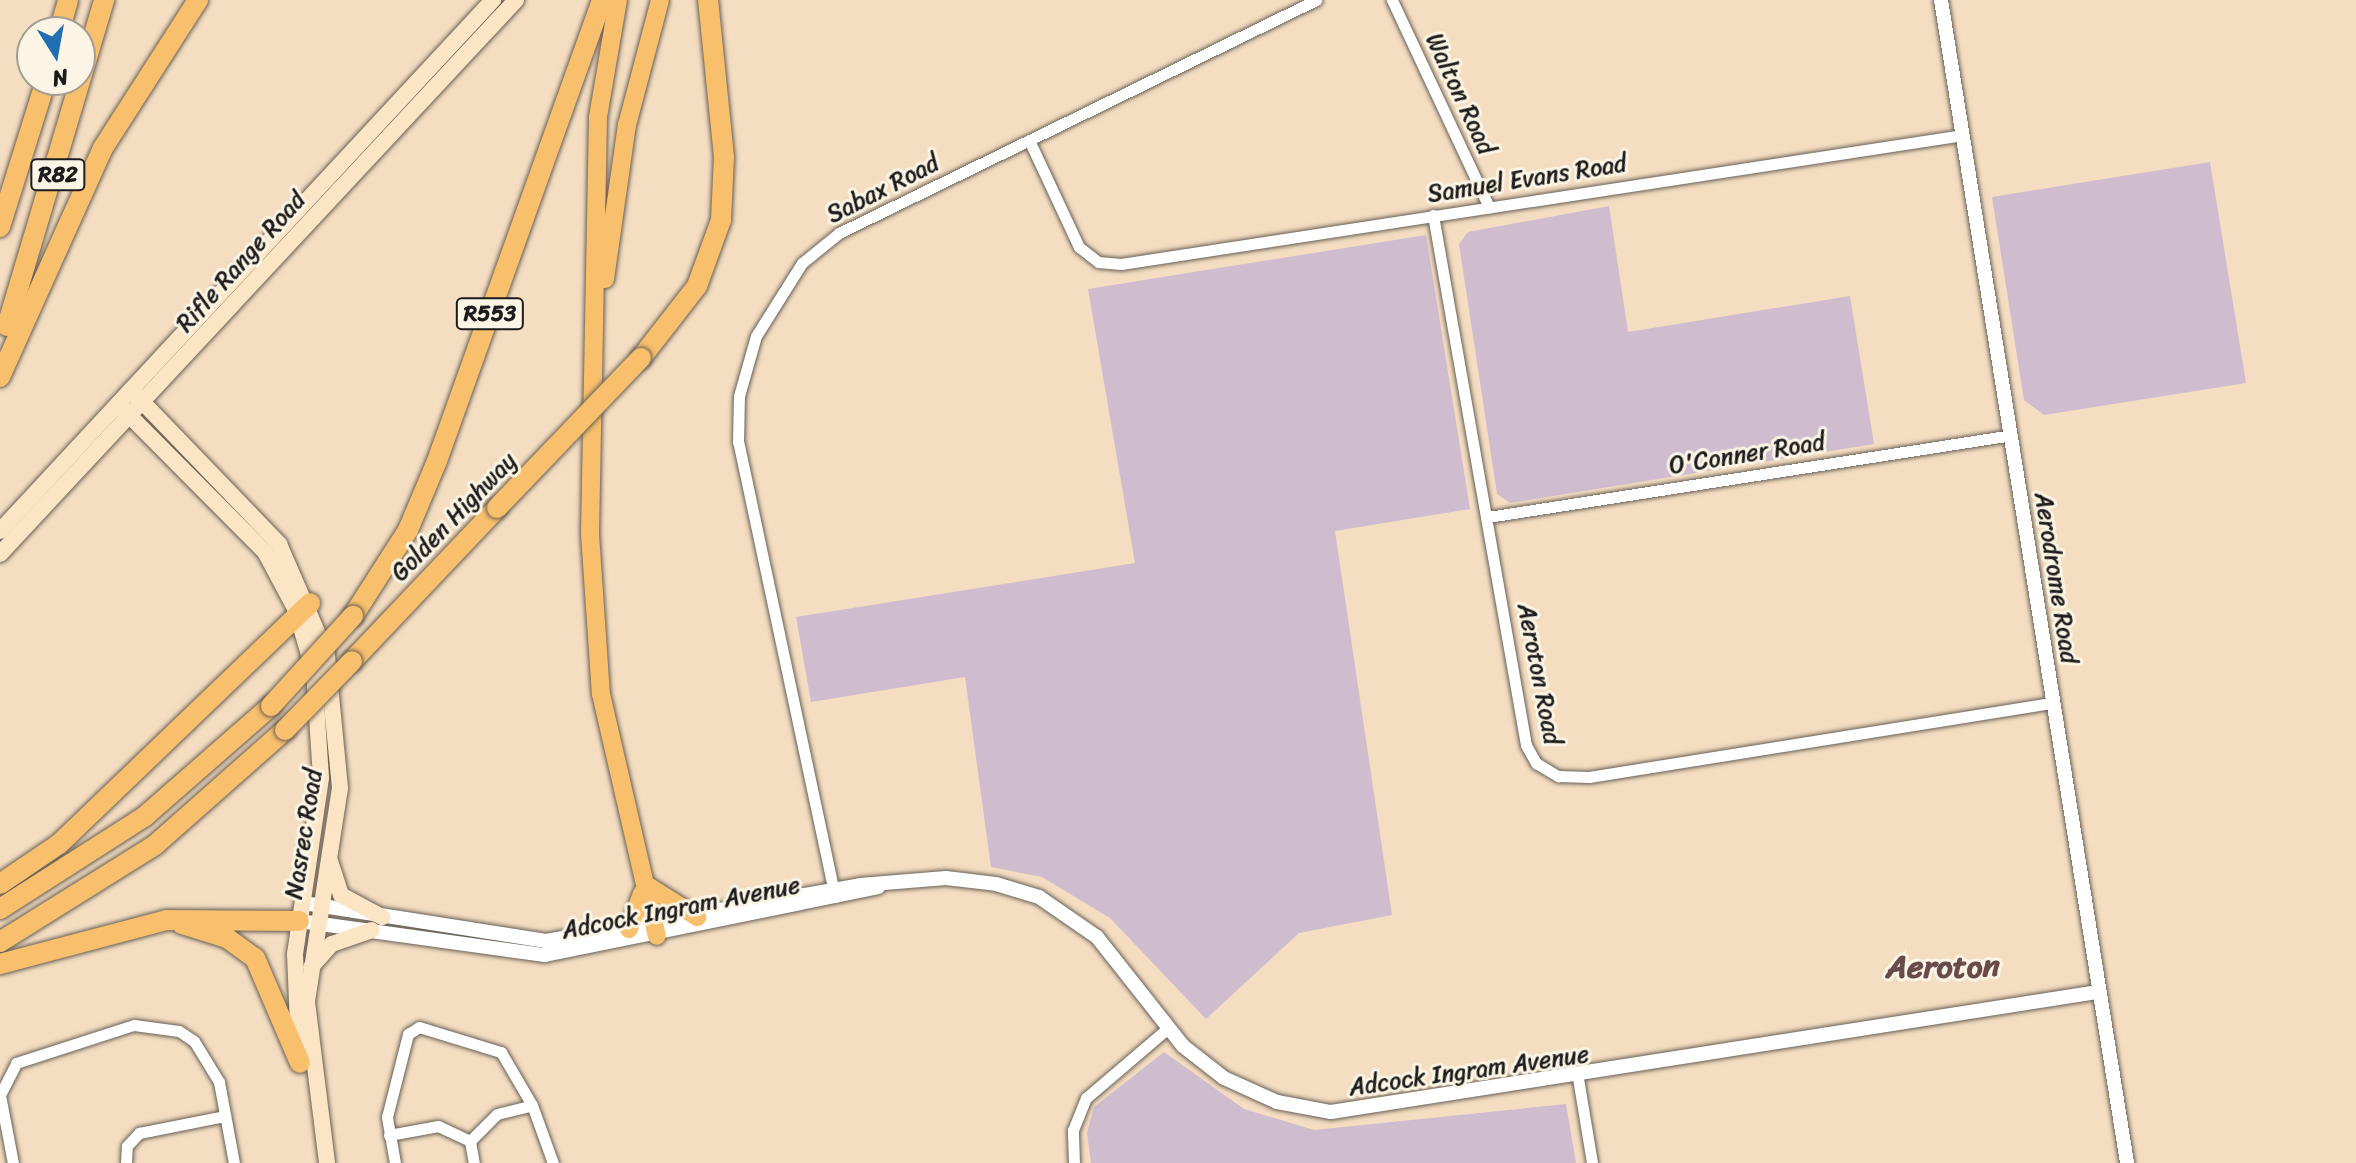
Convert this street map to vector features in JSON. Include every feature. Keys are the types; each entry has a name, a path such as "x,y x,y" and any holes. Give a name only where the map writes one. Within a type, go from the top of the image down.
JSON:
{"highway":[{"name":"R82","path":"0,347 51,196 104,0"},
{"path":"0,377 103,148 198,0"},
{"name":"Golden Highway","path":"0,909 144,817 271,706 353,616 408,530 437,461 602,0"},
{"name":"Golden Highway","path":"0,942 155,845 285,730 641,358 690,299 721,220 724,157 708,0"},
{"name":"R82","path":"0,227 41,96"},
{"path":"0,884 112,796 303,606"},
{"path":"0,964 166,920 308,913"},
{"path":"166,920 227,938 255,958 300,1063"}],"main road":[{"name":"Rifle Range Road","path":"0,531 493,0"},
{"name":"Rifle Range Road","path":"0,554 516,0"},
{"path":"618,0 598,117 594,616 616,776 655,930"},
{"path":"594,375 616,184 660,0"},
{"path":"164,381 158,403 166,426"},
{"name":"Nasrec Road","path":"131,390 137,410 160,443 265,552 303,606 321,733 300,1063 318,1163"},
{"name":"Nasrec Road","path":"118,404 137,410 166,426 254,512 327,655 339,735 329,844 308,913 310,1048 327,1163"},
{"path":"115,434 133,430 160,443"},
{"path":"309,970 332,944 377,924 341,895 329,844"},
{"path":"642,882 674,909 697,917"},
{"path":"629,929 641,910 642,882"}],"street":[{"name":"Sabax Road","path":"834,894 738,442 746,364 779,293 839,233 1316,0"},
{"name":"Walton Road","path":"1392,0 1489,207"},
{"name":"Aerodrome Road","path":"1941,0 2012,435 2097,992 2127,1163"},
{"name":"Samuel Evans Road","path":"1029,140 1079,247 1098,262 1963,135"},
{"name":"Aeroton Road","path":"1433,215 1526,745 1558,776 1589,777 2053,703"},
{"name":"O'Conner Road","path":"1488,517 2012,435"},
{"name":"Adcock Ingram Avenue","path":"308,913 511,940 629,929 655,930 697,917 834,894 879,887 974,880 1039,897 1110,950 1169,1027 1224,1078 1314,1110 1373,1110 2097,992"},
{"name":"Adcock Ingram Avenue","path":"377,924 521,954 834,894"},
{"path":"13,1163 0,1095 16,1063 148,1025 194,1041 219,1082 234,1163"},
{"path":"1074,1163 1073,1130 1086,1098 1169,1027"},
{"path":"395,1163 389,1135 398,1070 416,1028 501,1052 532,1105 553,1163"},
{"path":"1578,1078 1592,1163"},
{"path":"470,1141 497,1114 532,1105"},
{"path":"126,1163 127,1146 139,1133 225,1116"},
{"path":"389,1135 438,1126 470,1141"},
{"path":"470,1141 474,1163"}],"shaded area":[{"path":"2210,162 2246,383 2044,415 2024,400 1992,197"},
{"path":"1609,206 1628,332 1850,296 1874,444 1510,503 1497,494 1459,244 1468,232"},
{"path":"1426,235 1470,509 1335,531 1392,915 1299,933 1206,1019 1110,918 1042,877 991,867 965,677 811,702 796,617 1135,563 1088,289"},
{"path":"1164,1052 1244,1109 1314,1130 1566,1104 1576,1163 1091,1163 1087,1133 1094,1107"}],"district":[{"name":"Aeroton","path":"1943,967"}]}
